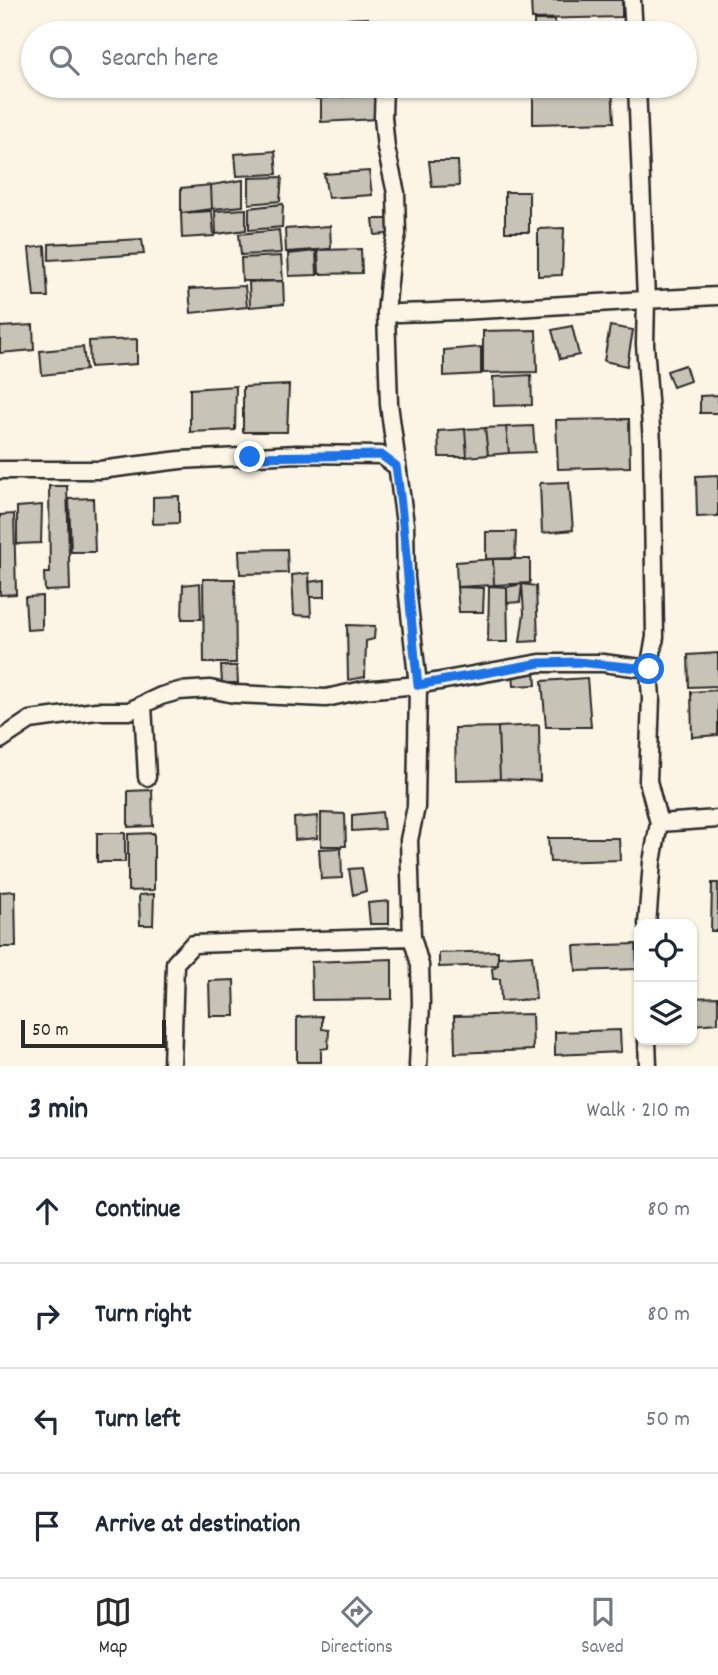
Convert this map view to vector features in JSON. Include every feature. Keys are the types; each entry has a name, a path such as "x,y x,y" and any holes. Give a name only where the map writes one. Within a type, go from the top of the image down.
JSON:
{"street":[{"path":"632,0 633,21"},
{"path":"384,98 386,148 396,193 397,234 391,261 386,313 389,404 405,524 406,578 418,685 416,807 409,840 412,937 420,965 418,1066"},
{"path":"638,98 646,299 645,344 652,442 655,638 649,669 651,698 648,781 659,823 652,862 647,919"},
{"path":"386,313 468,312 536,305 718,296"},
{"path":"0,470 100,470 180,460 297,454 381,455 396,466"},
{"path":"0,740 30,720 96,711 129,711 179,691 210,689 234,694 326,698 540,663 577,662 649,669"},
{"path":"144,705 147,778"},
{"path":"659,823 718,819"},
{"path":"172,1066 175,963 193,944 412,937"},
{"path":"647,1045 648,1066"}],"building":[{"path":"531,0 622,0 622,17 532,19"},
{"path":"368,18 368,21 341,21"},
{"path":"321,98 377,98 377,119 321,122"},
{"path":"533,98 613,98 614,122 533,124"},
{"path":"275,151 277,174 237,176 235,154"},
{"path":"429,161 458,161 459,186 432,187"},
{"path":"369,171 372,195 328,198 324,174"},
{"path":"282,177 280,201 249,204 249,178"},
{"path":"243,180 243,206 212,209 211,185"},
{"path":"211,185 212,209 181,213 181,188"},
{"path":"505,192 529,192 529,232 505,232"},
{"path":"283,204 282,227 249,230 249,208"},
{"path":"246,209 246,230 216,234 215,211"},
{"path":"212,211 214,236 182,238 181,213"},
{"path":"373,219 396,219 397,233 375,235"},
{"path":"330,226 331,249 286,252 285,229"},
{"path":"564,228 562,275 538,276 538,229"},
{"path":"279,230 281,253 241,255 239,234"},
{"path":"142,239 144,254 49,260 49,244"},
{"path":"45,246 48,297 34,297 29,248"},
{"path":"361,249 362,273 319,274 318,250"},
{"path":"316,251 317,275 289,276 288,254"},
{"path":"281,256 283,281 242,281 241,258"},
{"path":"283,281 284,304 250,307 249,282"},
{"path":"245,286 247,307 191,313 189,289"},
{"path":"33,325 34,350 0,353 0,327"},
{"path":"572,326 579,355 560,359 552,330"},
{"path":"610,326 633,330 627,366 604,361"},
{"path":"536,330 537,372 483,373 483,331"},
{"path":"137,339 137,364 90,367 89,341"},
{"path":"83,347 86,370 42,375 40,351"},
{"path":"481,347 481,374 444,376 444,350"},
{"path":"685,365 690,381 673,387 667,371"},
{"path":"531,375 532,405 494,406 493,377"},
{"path":"289,385 287,432 243,432 243,387"},
{"path":"236,386 235,430 190,432 190,389"},
{"path":"718,395 718,413 700,413 700,396"},
{"path":"629,419 630,467 558,469 556,420"},
{"path":"533,426 535,452 509,453 506,427"},
{"path":"506,427 509,453 488,455 485,428"},
{"path":"485,428 488,455 467,457 465,429"},
{"path":"465,429 467,457 439,457 438,431"},
{"path":"718,475 718,516 697,517 696,476"},
{"path":"569,482 573,530 542,533 540,483"},
{"path":"49,486 67,486 70,590 45,591 44,573 50,573"},
{"path":"179,496 179,523 153,524 153,497"},
{"path":"93,498 95,552 71,552 69,499"},
{"path":"42,505 41,543 17,544 17,507"},
{"path":"14,514 16,594 0,595 0,515"},
{"path":"486,532 516,532 515,558 486,559"},
{"path":"287,549 288,573 240,574 239,550"},
{"path":"493,559 494,585 457,587 456,562"},
{"path":"493,559 530,559 530,583 494,585"},
{"path":"309,573 311,616 294,615 292,575"},
{"path":"203,579 235,579 236,663 204,663"},
{"path":"325,580 325,597 310,597 309,582"},
{"path":"200,583 201,619 182,619 183,585"},
{"path":"522,584 520,602 507,603 507,587"},
{"path":"522,584 536,586 538,641 520,642 524,613"},
{"path":"489,586 507,587 508,642 488,642"},
{"path":"457,587 484,588 483,612 459,612"},
{"path":"42,596 42,629 27,630 25,597"},
{"path":"347,625 375,626 374,639 366,641 365,677 348,680"},
{"path":"718,653 718,686 689,687 688,655"},
{"path":"221,666 237,666 238,683 222,683"},
{"path":"535,670 536,685 514,686 513,671"},
{"path":"587,678 591,727 546,727 542,681"},
{"path":"718,690 718,735 692,737 691,692"},
{"path":"539,725 540,781 500,779 498,727"},
{"path":"498,727 500,779 456,780 455,728"},
{"path":"152,790 153,826 128,827 128,791"},
{"path":"382,812 384,829 352,831 352,815"},
{"path":"321,813 345,814 346,846 321,846"},
{"path":"318,816 317,838 295,840 294,818"},
{"path":"97,833 125,833 125,862 97,862"},
{"path":"154,833 154,890 128,891 128,834"},
{"path":"548,838 619,838 620,860 550,862"},
{"path":"341,848 342,878 321,879 319,849"},
{"path":"362,868 366,891 353,895 349,869"},
{"path":"712,883 718,883 718,931 711,931"},
{"path":"15,891 16,947 0,947 0,892"},
{"path":"154,894 153,925 140,925 139,895"},
{"path":"389,901 389,924 370,924 368,903"},
{"path":"634,944 634,969 576,971 574,946"},
{"path":"498,951 498,965 439,967 439,953"},
{"path":"532,955 536,999 501,1001 500,979 493,979 492,969 498,965 498,957"},
{"path":"392,959 392,999 312,1000 311,962"},
{"path":"234,980 235,1016 210,1016 209,981"},
{"path":"718,997 718,1023 697,1025 697,998"},
{"path":"532,1014 533,1050 455,1053 454,1016"},
{"path":"322,1016 322,1029 329,1030 328,1048 321,1049 321,1062 297,1062 297,1017"},
{"path":"620,1030 621,1052 555,1055 555,1032"}],"route":[{"path":"250,457 297,454 381,455 396,466 405,524 406,578 418,685 540,663 603,663 649,669"}]}
